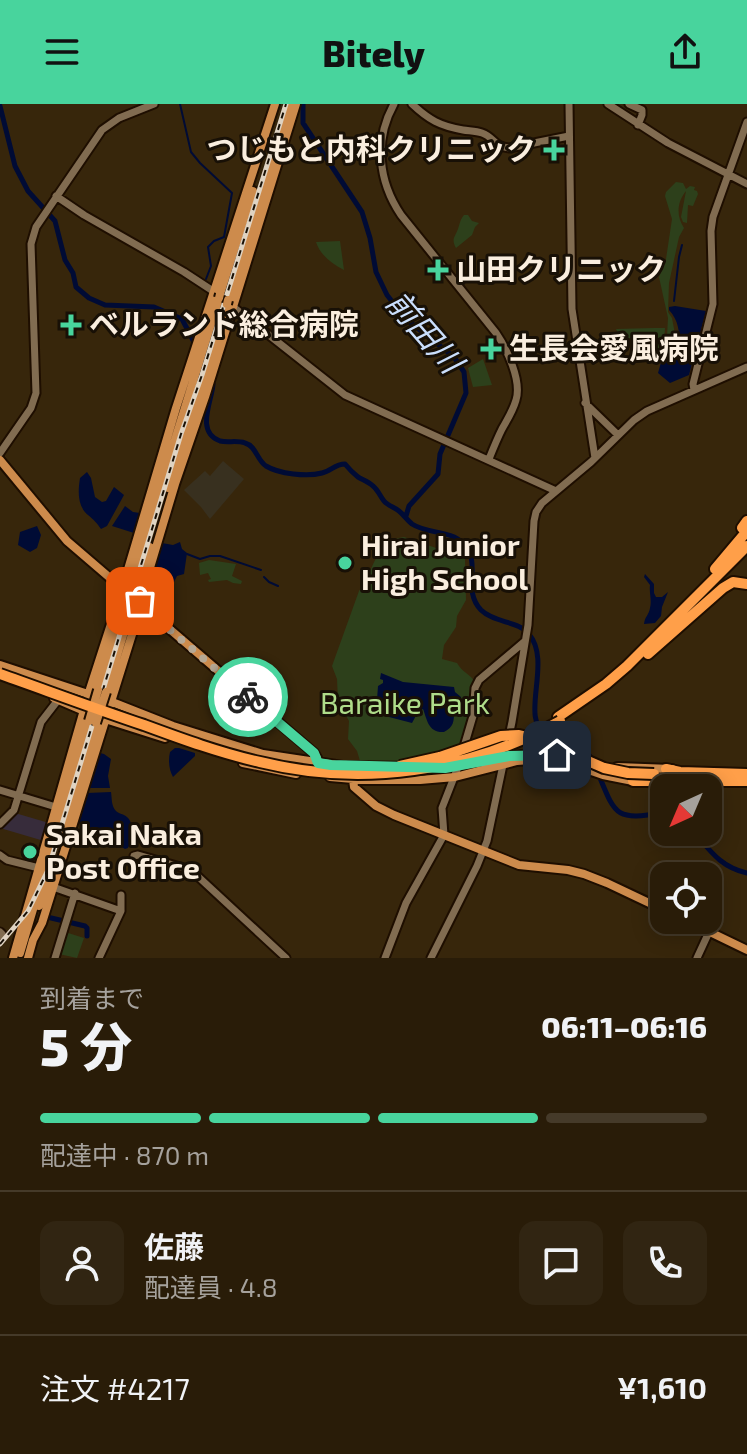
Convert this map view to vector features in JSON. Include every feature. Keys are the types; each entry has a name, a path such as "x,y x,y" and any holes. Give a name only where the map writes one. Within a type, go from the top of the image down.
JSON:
{"highway":[{"path":"657,637 745,527"},
{"path":"0,674 240,752 304,765 347,769 429,764 474,754 559,719 606,684 747,546"},
{"path":"639,661 747,553"},
{"path":"417,770 465,760 526,739 609,687 723,588 733,582 747,584"},
{"path":"0,674 193,743 304,771 383,774 450,767 511,749 535,746 620,776 723,777"},
{"path":"382,769 426,761 513,734 540,740 596,766 612,770 747,778"},
{"path":"666,769 747,778"},
{"path":"633,781 747,778"}],"main road":[{"path":"62,837 106,720 95,680 174,486 278,104"},
{"path":"28,958 99,693 223,299 290,104"},
{"path":"17,958 84,711 119,675 131,597 178,400 223,299 296,104"},
{"path":"0,460 58,532 314,753 318,776"},
{"path":"0,674 12,669 99,693 173,726 263,754 349,767 354,787 376,806 519,865 584,874 650,903"},
{"path":"0,674 106,720 265,769 352,780 420,780 455,777 504,760 543,759 633,781 747,778"},
{"path":"17,958 93,722"},
{"path":"33,940 42,923 97,745"},
{"path":"331,765 417,768 545,755 624,767 747,778"},
{"path":"17,958 54,864"},
{"path":"713,934 747,950"}],"street":[{"path":"0,453 31,408 36,393 31,242 36,227 107,125 154,104"},
{"path":"394,104 382,135 381,154 382,175 390,197 496,333 506,350 517,384 513,409 489,459"},
{"path":"412,104 430,120 484,134 503,148 569,136"},
{"path":"569,104 572,309 595,458"},
{"path":"608,104 638,125 747,184"},
{"path":"629,104 642,110 638,125"},
{"path":"694,390 714,297 712,224 747,122"},
{"path":"56,196 184,272 345,395 556,491"},
{"path":"431,958 484,851 528,625 535,516 542,503 634,420 647,411 747,367"},
{"path":"585,403 618,435"},
{"path":"385,958 406,903 444,835 442,808 459,766 473,716 475,688 479,680 525,638"},
{"path":"0,824 14,810 41,722 58,700"},
{"path":"0,790 56,807"},
{"path":"0,855 7,860 39,868"},
{"path":"134,856 191,870 286,958"},
{"path":"53,887 121,911"},
{"path":"55,958 75,893"},
{"path":"99,958 121,911 121,895"},
{"path":"697,958 708,934"}],"shaded area":[{"path":"223,461 244,479 210,519 184,490 205,471 210,476"},
{"path":"15,813 49,823 44,841 0,828"}],"green space":[{"path":"676,182 683,183 686,189 695,187 698,194 693,206 688,205 687,223 681,217 686,191 679,204 680,219 684,228 679,237 669,283 668,312 677,345 661,355 668,318 659,277 666,259 672,219 665,196"},
{"path":"464,215 479,223 472,235 456,248 454,238"},
{"path":"340,241 344,270 327,259 316,242"},
{"path":"665,328 664,341 657,351 631,338 621,339 616,329"},
{"path":"483,359 492,385 473,387 468,368"},
{"name":"Baraike Park","path":"404,537 442,550 454,546 465,559 466,600 457,616 456,627 444,645 442,659 457,663 476,683 458,760 360,761 348,739 349,721 338,701 337,679 332,666 359,591 381,550 394,539"},
{"path":"209,560 236,564 232,576 242,581 241,584 227,580 209,582 208,573 200,575 199,563"},
{"path":"65,932 84,938 77,958 59,954"}],"water":[{"path":"669,307 706,311 689,375 670,383 658,373 662,359 680,345 677,322 669,310"},
{"path":"87,472 95,497 102,502 106,501 114,487 124,495 107,526 101,529 80,503 80,478"},
{"path":"125,506 140,513 134,533 112,526"},
{"path":"37,526 41,535 37,548 30,552 18,545 20,532"},
{"path":"180,542 187,553 184,574 177,576 174,582 153,569 162,543 173,545"},
{"path":"645,574 654,584 656,597 668,592 661,616 655,623 644,624 651,602 650,585"},
{"path":"381,673 403,682 454,687 461,697 460,709 454,711 452,726 444,732 435,730 429,725 423,709 412,723 389,717 385,714 387,701 377,700 378,686 383,683"},
{"path":"175,748 195,753 195,756 173,777 169,758"},
{"path":"100,753 111,759 108,776 110,788 89,788"},
{"path":"111,792 114,809 127,817 131,824 131,841 125,849 77,822 87,793"}],"waterway":[{"path":"180,104 191,152 232,193 224,237 208,247 211,266 206,279"},
{"name":"前田川","path":"303,104 303,123 362,212 376,272 387,295 406,319 454,357 464,372 466,393 440,454 438,474 409,506 406,516"},
{"path":"0,106 15,166 28,191 55,221 76,287 89,298 105,305 154,307 182,319 194,342"},
{"path":"674,301 682,245"},
{"path":"213,384 207,416 208,431 212,437 249,445 266,466 285,473 316,474 345,464 412,524 452,536 463,543 471,559 475,602 486,614 525,630 535,646 538,660 535,717 539,728 551,738 582,745 593,761"},
{"path":"187,554 200,559 220,556 261,570"},
{"path":"264,577 278,586"},
{"path":"598,773 609,799 619,812 636,816 650,814"},
{"path":"706,846 723,863 747,873"},
{"path":"47,917 85,926 87,936"}],"railway":[{"path":"0,944 28,911 48,870 286,104"}],"way so far":[{"path":"140,601 248,697"}],"place":[{"name":"つじもと内科クリニック","path":"554,150"},
{"name":"山田クリニック","path":"438,270"},
{"name":"ベルランド総合病院","path":"71,325"},
{"name":"生長会愛風病院","path":"491,349"},
{"name":"Hirai Junior High School","path":"345,563"},
{"name":"Sakai Naka Post Office","path":"30,852"}],"route":[{"path":"248,697 314,753 318,763 445,768 509,756 557,755"}]}
